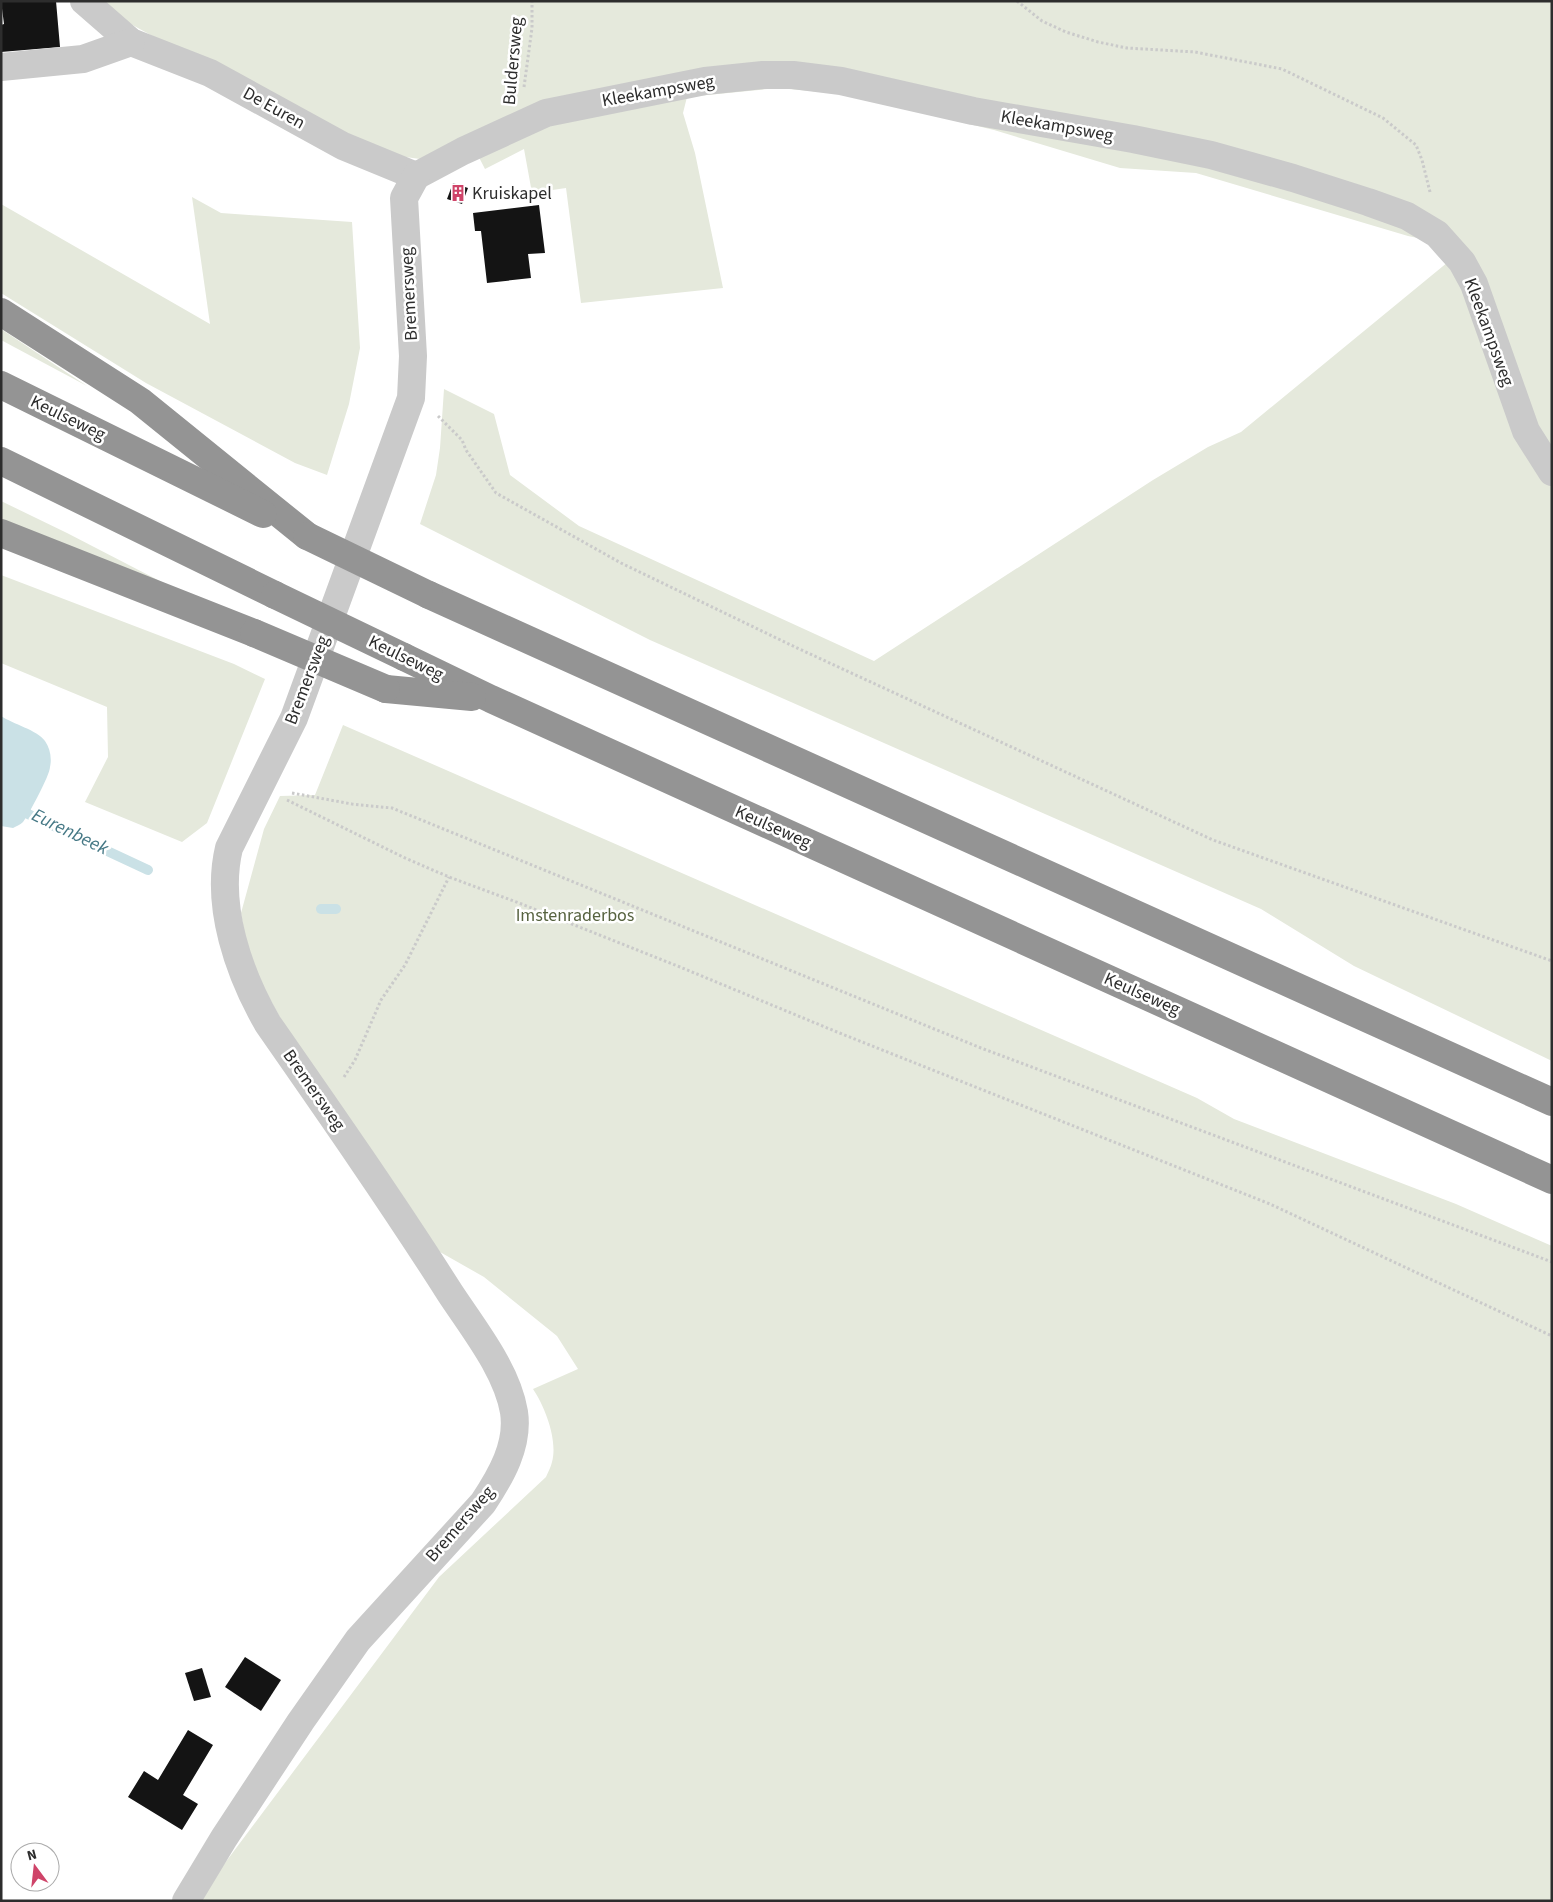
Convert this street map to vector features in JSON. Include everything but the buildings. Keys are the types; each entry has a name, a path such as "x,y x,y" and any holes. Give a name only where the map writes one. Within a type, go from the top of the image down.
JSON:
{"highway":[{"path":"1,312 140,401 307,536"},
{"name":"Keulseweg","path":"1,385 429,595 1552,1102"},
{"name":"Keulseweg","path":"1,461 491,699 1552,1180"},
{"path":"1,533 254,633 386,688 491,699"}],"street":[{"name":"De Euren","path":"84,1 131,42 210,73 343,146 416,176"},
{"path":"1,67 83,59 131,42"},
{"name":"Kleekampsweg","path":"416,176 463,151 546,113 705,81 764,75 841,81 973,111 1133,139 1211,155 1368,202 1407,216 1437,234 1462,262 1474,284 1526,431 1552,472"},
{"name":"Bremersweg","path":"186,1901 224,1838 358,1640 483,1503 499,1478 510,1451 514,1432 514,1412 499,1369 414,1237 268,1024 256,1003 241,966 228,917 224,886 225,865 229,848 294,718 410,398 413,356 404,198 416,176"}],"path":[{"name":"Buldersweg","path":"521,123 522,100 532,28 532,1"},
{"path":"1017,1 1042,21 1066,32 1098,42 1127,48 1194,52 1282,69 1383,118 1416,145 1428,180 1437,234"},
{"path":"410,398 432,409 462,440 466,450 496,493 621,563 795,647 1214,840 1552,962"},
{"path":"260,787 449,877 645,952 837,1032 1270,1204 1552,1336"},
{"path":"260,787 352,804 392,808 981,1048 1552,1262"},
{"path":"326,1106 355,1060 381,1000 405,965 449,877"}],"green space":[{"path":"89,1 1552,1 1552,1061 1354,966 1261,909 650,640 420,524 436,475 444,389 494,414 510,475 579,526 874,661 1153,480 1208,447 1241,432 1448,262 1432,241 1408,236 1196,173 1120,168 994,130 864,99 833,93 778,88 687,97 683,113 695,153 723,288 581,303 566,188 532,193 524,149 485,169 469,138 420,159 391,155 254,92"},
{"path":"192,197 221,213 352,222 360,348 349,404 327,475 295,463 146,383 1,293 1,204 210,324"},
{"path":"1,329 87,386 1,340"},
{"path":"1,501 67,533 185,594 1,525"},
{"path":"1,575 234,664 265,679 207,823 182,842 85,802 108,757 107,707 1,663"},
{"name":"Imstenraderbos","path":"343,725 1197,1098 1234,1119 1456,1204 1552,1246 1552,1901 199,1901 210,1883 439,1577 546,1477 552,1462 552,1434 546,1414 533,1389 578,1369 557,1336 484,1277 440,1252 323,1094 249,962 241,913 264,829 280,796 315,795"}],"water":[{"path":"1,716 31,730 41,737 48,747 51,757 49,771 34,804 23,822 13,828 1,826"}],"waterway":[{"name":"Eurenbeek","path":"21,805 28,814 148,870"},
{"name":"Eurenbeek","path":"321,909 336,909"}],"place":[{"name":"Kruiskapel","path":"458,193"}]}
